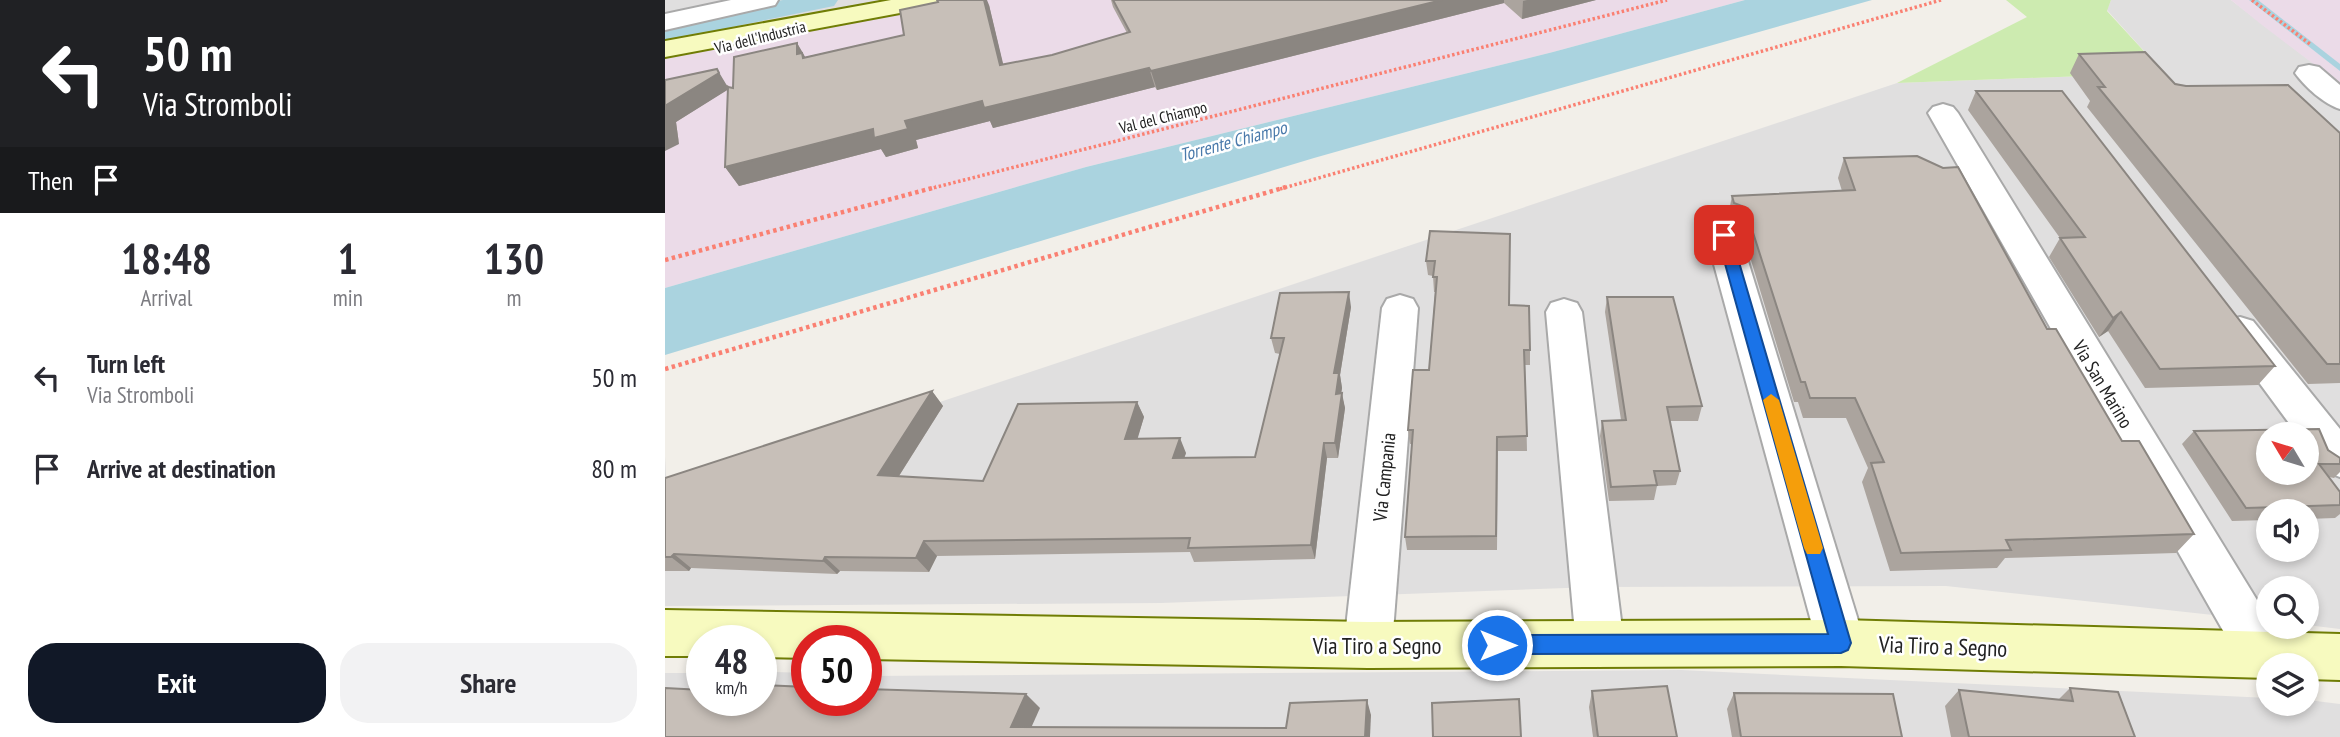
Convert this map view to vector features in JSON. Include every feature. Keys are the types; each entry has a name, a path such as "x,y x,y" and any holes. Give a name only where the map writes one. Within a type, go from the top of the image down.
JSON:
{"main road":[{"name":"Via dell'Industria","path":"665,49 753,30 932,0"},
{"name":"Via dell'Industria","path":"665,60 855,14"},
{"name":"Via Tiro a Segno","path":"665,633 1368,645 1841,643 2256,655"},
{"name":"Via Tiro a Segno","path":"2319,656 2340,657"}],"street":[{"path":"665,22 766,0"},
{"path":"2314,62 2340,100"},
{"name":"Via San Marino","path":"1943,113 2262,653"},
{"path":"1724,235 1841,643"},
{"path":"2222,306 2340,460"},
{"name":"Via Campania","path":"1368,645 1400,308"},
{"path":"1564,312 1600,644"}],"path":[{"name":"Val del Chiampo","path":"665,260 885,200 1667,0"},
{"path":"665,369 1511,121 1941,0"},
{"path":"2252,0 2314,62"}],"shaded area":[{"path":"665,0 926,0 665,55"},
{"path":"926,0 1745,0 1553,52 1086,167 665,288 665,55"},
{"path":"2111,0 2231,0 2340,84 2340,629 2319,626 2319,576 2256,576 2256,620 1946,586 1594,587 1161,603 665,606 665,456 667,493 1897,83 2164,73 2107,10"},
{"path":"2231,0 2340,0 2340,84 2262,25"},
{"path":"1681,670 2256,697 2256,716 2319,716 2319,701 2340,704 2340,737 665,737 665,673 686,673 686,716 777,716 777,672 791,672 791,716 882,716 882,676"}],"green space":[{"path":"2006,0 2111,0 2107,11 2164,73 1897,83 2027,17"}],"water":[{"name":"Torrente Chiampo","path":"1745,0 1872,0 1314,158 665,355 665,288 1086,167 1553,52"}],"building":[{"path":"937,0 984,0 1000,65 1052,55 1130,32 1113,0 1442,0 1151,71 1149,68 984,108 982,101 905,121 908,129 874,138 873,129 725,167 728,87 733,88 734,57 797,43 797,54 802,53 803,58 904,35 900,10 938,2"},
{"path":"2145,52 2175,84 2288,85 2340,133 2340,364 2327,364 2098,87 2105,87 2079,54"},
{"path":"717,69 719,73 665,106 665,80"},
{"path":"1976,91 2062,91 2275,366 2160,369 2121,312 2113,318 2060,238 2085,237"},
{"path":"1917,156 1943,168 1958,167 2047,329 2056,329 2122,441 2139,441 2194,534 2006,540 2011,550 1901,553 1871,463 1884,462 1855,398 1810,398 1805,382 1801,382 1747,214 1742,206 1734,203 1732,196 1855,190 1844,158"},
{"path":"1430,231 1510,234 1509,305 1529,306 1530,350 1524,350 1527,436 1497,437 1496,536 1405,537 1413,430 1408,430 1413,370 1429,370 1437,277 1433,277 1435,261 1426,261"},
{"path":"1349,292 1334,373 1339,373 1336,394 1342,393 1335,443 1324,443 1311,545 1188,548 1190,538 924,541 916,558 825,557 823,561 674,554 665,557 665,478 932,391 878,475 983,481 1018,404 1137,402 1125,439 1180,438 1173,458 1255,457 1284,338 1271,338 1280,293"},
{"path":"1607,297 1673,297 1702,406 1667,407 1680,471 1654,471 1657,485 1611,487 1602,421 1626,420"},
{"path":"2319,429 2328,450 2340,458 2340,464 2319,464"},
{"path":"2256,430 2256,485 2319,485 2319,464 2340,492 2340,505 2319,506 2319,499 2256,499 2256,508 2246,508 2194,431"},
{"path":"777,686 791,686 791,716 882,716 882,690 1026,694 1011,727 1286,728 1290,703 1367,700 1365,737 665,737 665,688 686,689 686,716 777,716"},
{"path":"1667,686 1677,737 1598,737 1592,691"},
{"path":"2070,688 2118,692 2135,737 1969,737 1959,690 2073,701"},
{"path":"1734,693 1893,694 1902,737 1741,737"},
{"path":"1519,699 1521,737 1433,737 1432,703"}],"waterway":[{"path":"665,32 824,0"},
{"path":"2253,0 2340,68"}],"slow traffic":[{"path":"1771,400 1814,548"}],"route":[{"path":"1497,645 1841,643 1724,235"}]}
